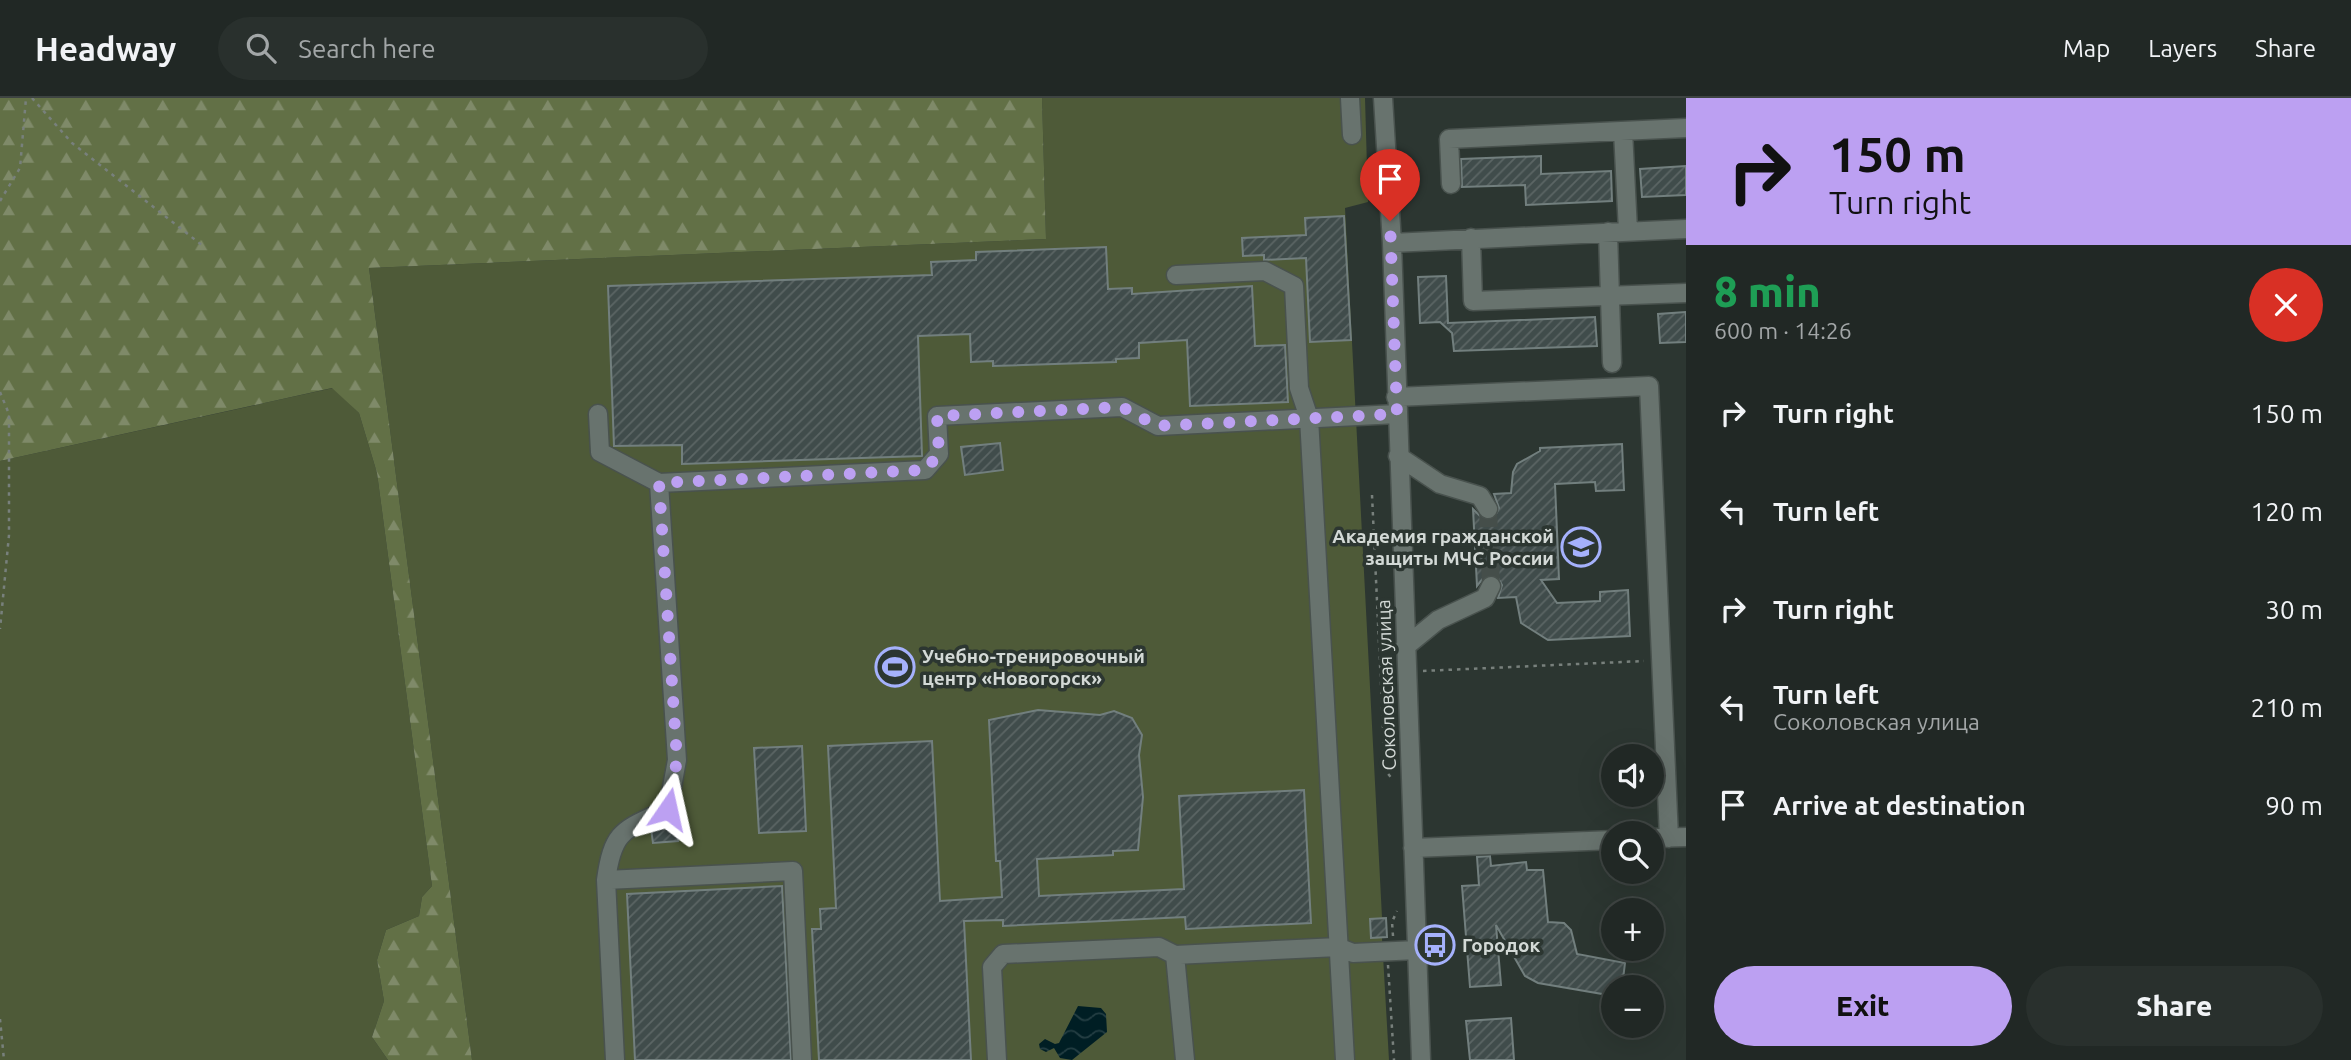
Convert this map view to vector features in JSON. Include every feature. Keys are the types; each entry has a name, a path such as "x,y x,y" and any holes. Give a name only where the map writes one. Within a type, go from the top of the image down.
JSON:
{"street":[{"path":"1350,98 1352,135"},
{"name":"Соколовская улица","path":"1383,98 1392,243 1421,1060"},
{"path":"1451,184 1449,139 1686,128"},
{"path":"1623,131 1628,231"},
{"path":"1392,243 1686,229"},
{"path":"1608,232 1612,363"},
{"path":"1471,238 1473,301 1686,293"},
{"path":"1176,275 1265,271 1294,286 1299,388 1309,418 1345,1060"},
{"path":"598,414 600,452 659,483 925,470 939,454 937,416 1122,407 1157,426 1309,418 1396,406 1649,386 1669,838"},
{"path":"1398,456 1440,484 1480,496 1488,509"},
{"path":"615,1060 606,880 610,849 624,830 668,809 677,760 659,483"},
{"path":"1405,647 1438,620 1485,598 1491,586"},
{"path":"1413,848 1601,841"},
{"path":"606,880 793,871 802,1060"},
{"path":"997,1060 992,967 1003,954 1159,947 1175,955 1338,947 1353,953 1417,950"},
{"path":"1175,955 1185,1060"}],"path":[{"path":"0,201 20,168 26,98"},
{"path":"32,98 72,143 203,246"},
{"path":"0,392 9,414 9,535 0,629"},
{"path":"1372,495 1385,770 1393,780"},
{"path":"1417,672 1661,660"},
{"path":"1394,1060 1387,951 1393,939 1392,922 1398,911"},
{"path":"0,1019 4,1060"}],"green space":[{"path":"0,98 1042,98 1046,239 369,268 472,1060 388,1060 372,1037 384,1001 377,960 386,930 419,916 422,897 432,886 377,473 359,413 332,388 0,461"},
{"name":"Учебно-тренировочный центр «Новогорск»","path":"1042,98 1365,98 1368,202 1345,208 1382,917 1386,918 1387,937 1382,938 1389,1060 472,1060 369,268 1046,239"},
{"path":"333,388 359,413 377,473 432,886 422,897 419,916 386,930 377,960 384,1001 372,1037 388,1060 0,1060 0,461"}],"water":[{"path":"1078,1006 1101,1008 1106,1014 1107,1032 1072,1060 1060,1058 1054,1048 1046,1052 1040,1049 1039,1044 1045,1039 1059,1043"}],"building":[{"path":"1541,156 1541,174 1611,171 1612,201 1526,205 1525,185 1462,187 1461,159"},
{"path":"1686,166 1686,195 1642,197 1640,169"},
{"path":"1344,216 1351,340 1310,342 1306,258 1264,260 1264,255 1243,256 1242,238 1306,235 1305,218"},
{"path":"1106,247 1108,289 1132,288 1132,294 1252,286 1255,346 1285,345 1288,402 1190,406 1187,340 1139,343 1139,358 1116,359 1116,362 993,366 993,361 971,362 970,334 918,336 922,456 682,464 682,445 614,446 608,286 932,275 931,262 976,260 976,252"},
{"path":"1446,276 1448,323 1595,317 1597,346 1454,351 1452,333 1440,322 1420,323 1418,277"},
{"path":"1686,312 1686,342 1660,343 1658,314"},
{"path":"1000,443 1003,470 965,475 961,447"},
{"path":"1622,444 1624,490 1596,491 1595,482 1555,484 1559,579 1541,580 1557,603 1600,601 1600,592 1628,590 1630,636 1548,640 1521,623 1516,597 1498,598 1502,585 1497,576 1485,576 1477,586 1473,509 1483,519 1494,518 1499,508 1494,494 1511,493 1513,472 1517,464 1540,451 1540,448"},
{"path":"1038,710 1100,715 1114,711 1132,718 1142,735 1139,755 1143,797 1138,850 1113,851 1113,855 1037,859 1039,896 1184,889 1179,796 1304,790 1311,923 1186,929 1185,917 1003,926 1003,920 964,921 971,1060 819,1060 812,929 821,929 820,909 836,908 828,746 932,741 940,901 1002,897 1000,861 996,861 989,720"},
{"path":"802,746 806,831 759,833 754,748"},
{"path":"676,826 678,841 653,843 651,829"},
{"path":"1490,856 1491,866 1526,862 1527,870 1543,870 1548,922 1564,923 1571,930 1577,954 1601,958 1601,961 1625,963 1624,975 1601,975 1601,994 1538,983 1525,976 1496,925 1501,985 1470,987 1462,886 1479,885 1477,857"},
{"path":"782,886 791,1060 635,1060 627,894"},
{"path":"1386,918 1387,937 1371,938 1370,919"},
{"path":"1511,1018 1514,1060 1470,1060 1466,1021"}],"tunnel":[{"path":"1488,509 1491,586"}],"place":[{"name":"Академия гражданской защиты МЧС России","path":"1581,547"},
{"name":"Учебно-тренировочный центр «Новогорск»","path":"895,667"},
{"name":"Городок","path":"1435,945"}],"route":[{"path":"668,809 677,760 659,483 925,470 939,454 937,416 1122,407 1157,426 1397,414 1390,221"}]}
